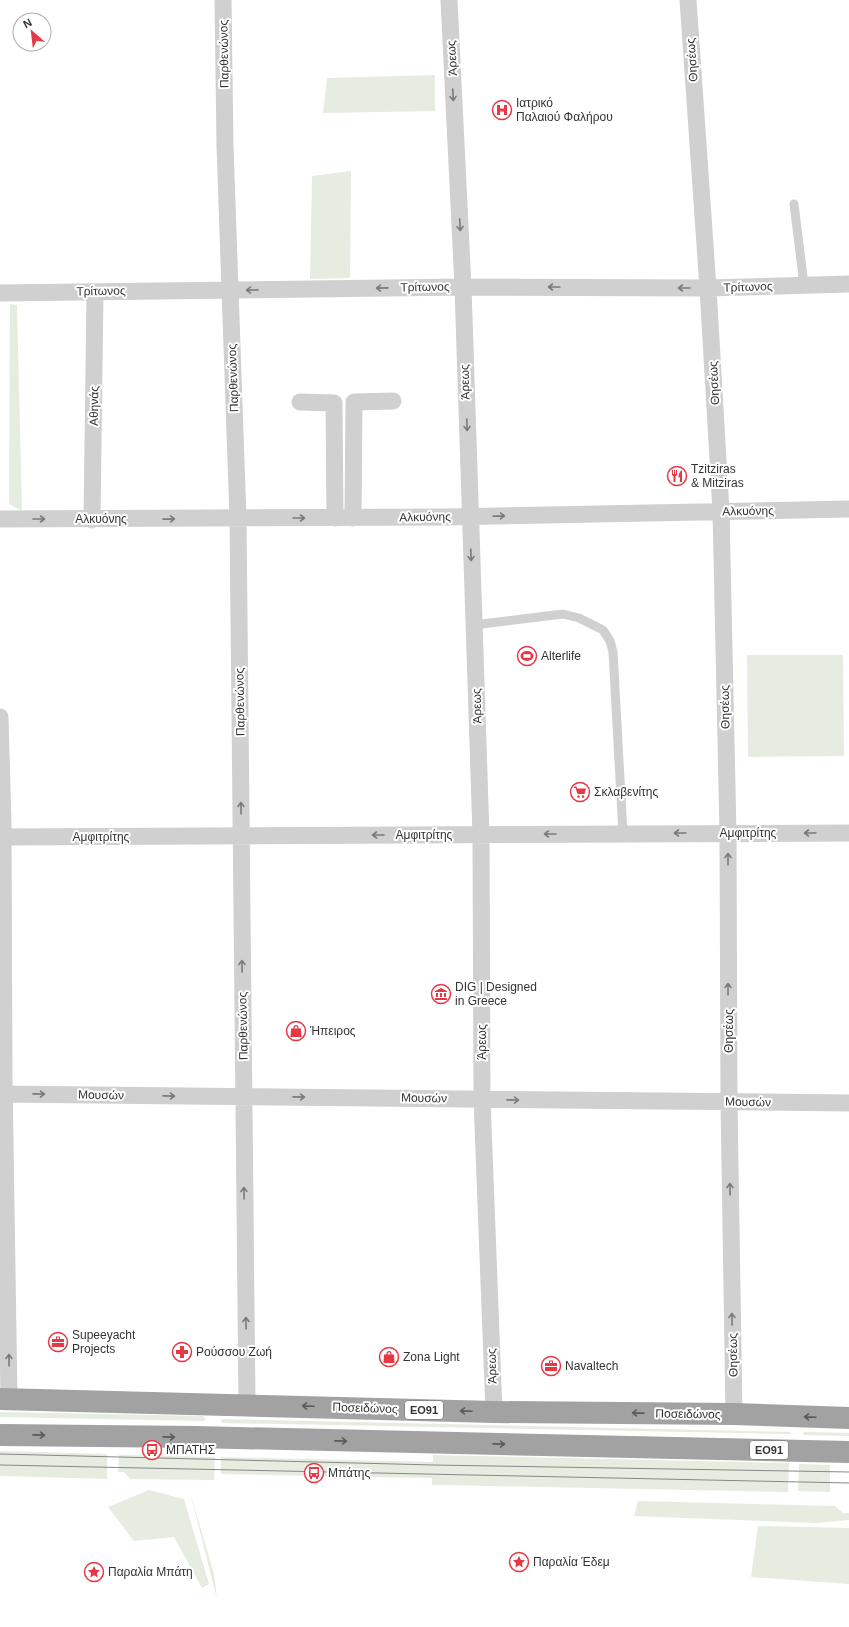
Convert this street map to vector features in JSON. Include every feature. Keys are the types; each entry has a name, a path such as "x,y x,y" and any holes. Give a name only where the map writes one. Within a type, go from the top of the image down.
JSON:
{"highway":[{"name":"Ποσειδώνος","path":"5,1399 247,1404 494,1412 734,1414 849,1418"},
{"name":"ΕΟ91","path":"0,1435 188,1437 849,1452"}],"street":[{"name":"Παρθενώνος","path":"223,0 225,146 238,518 247,1404"},
{"name":"Άρεως","path":"449,0 463,287 469,516 481,835 482,1099 494,1412"},
{"name":"Θησέως","path":"688,0 708,288 721,511 728,833 729,1102 734,1414"},
{"name":"Τρίτωνος","path":"0,293 463,287 708,288 849,284"},
{"name":"Αθηνάς","path":"92,520 95,292"},
{"path":"353,518 354,402 393,401"},
{"path":"300,402 334,402 335,518"},
{"name":"Αλκυόνης","path":"0,519 92,520 353,518 849,510"},
{"path":"0,717 5,1399"},
{"name":"Αμφιτρίτης","path":"2,838 849,833"},
{"name":"Μουσών","path":"2,1094 849,1103"}],"lane":[{"path":"794,204 804,285"},
{"path":"474,625 563,614 586,621 603,630 610,641 613,652 623,834"}],"shaded area":[{"path":"435,75 435,111 323,113 327,78"},
{"path":"351,171 350,278 310,279 312,176"},
{"path":"10,304 17,305 22,511 9,504"},
{"path":"747,655 843,655 844,756 748,757"},
{"path":"0,1412 203,1416 206,1419 204,1421 0,1417"},
{"path":"221,1420 790,1432 791,1434 222,1423"},
{"path":"803,1432 849,1433 849,1436 804,1435"},
{"path":"0,1451 107,1454 107,1479 0,1476"},
{"path":"119,1455 215,1457 214,1480 130,1479 124,1472 118,1472"},
{"path":"433,1455 789,1463 788,1492 432,1485 432,1478 221,1474 221,1457 433,1462"},
{"path":"799,1464 830,1465 830,1492 798,1491"},
{"path":"149,1490 184,1499 209,1584 202,1588 174,1537 134,1541 108,1507"},
{"path":"190,1492 214,1574 217,1599"},
{"path":"638,1501 835,1506 843,1513 849,1513 849,1520 816,1523 634,1516"},
{"path":"758,1526 849,1528 849,1584 751,1577"}],"tram line":[{"path":"0,1454 434,1465 849,1472"},
{"path":"0,1465 849,1483"}],"place":[{"name":"Ιατρικό Παλαιού Φαλήρου","path":"502,110"},
{"name":"Tzitziras & Mitziras","path":"677,476"},
{"name":"Alterlife","path":"527,656"},
{"name":"Σκλαβενίτης","path":"580,792"},
{"name":"DIG | Designed in Greece","path":"441,994"},
{"name":"Ήπειρος","path":"296,1031"},
{"name":"Supeeyacht Projects","path":"58,1342"},
{"name":"Ρούσσου Ζωή","path":"182,1352"},
{"name":"Zona Light","path":"389,1357"},
{"name":"Navaltech","path":"551,1366"},
{"name":"ΜΠΑΤΗΣ","path":"152,1450"},
{"name":"Μπάτης","path":"314,1473"},
{"name":"Παραλία Έδεμ","path":"519,1562"},
{"name":"Παραλία Μπάτη","path":"94,1572"}]}
